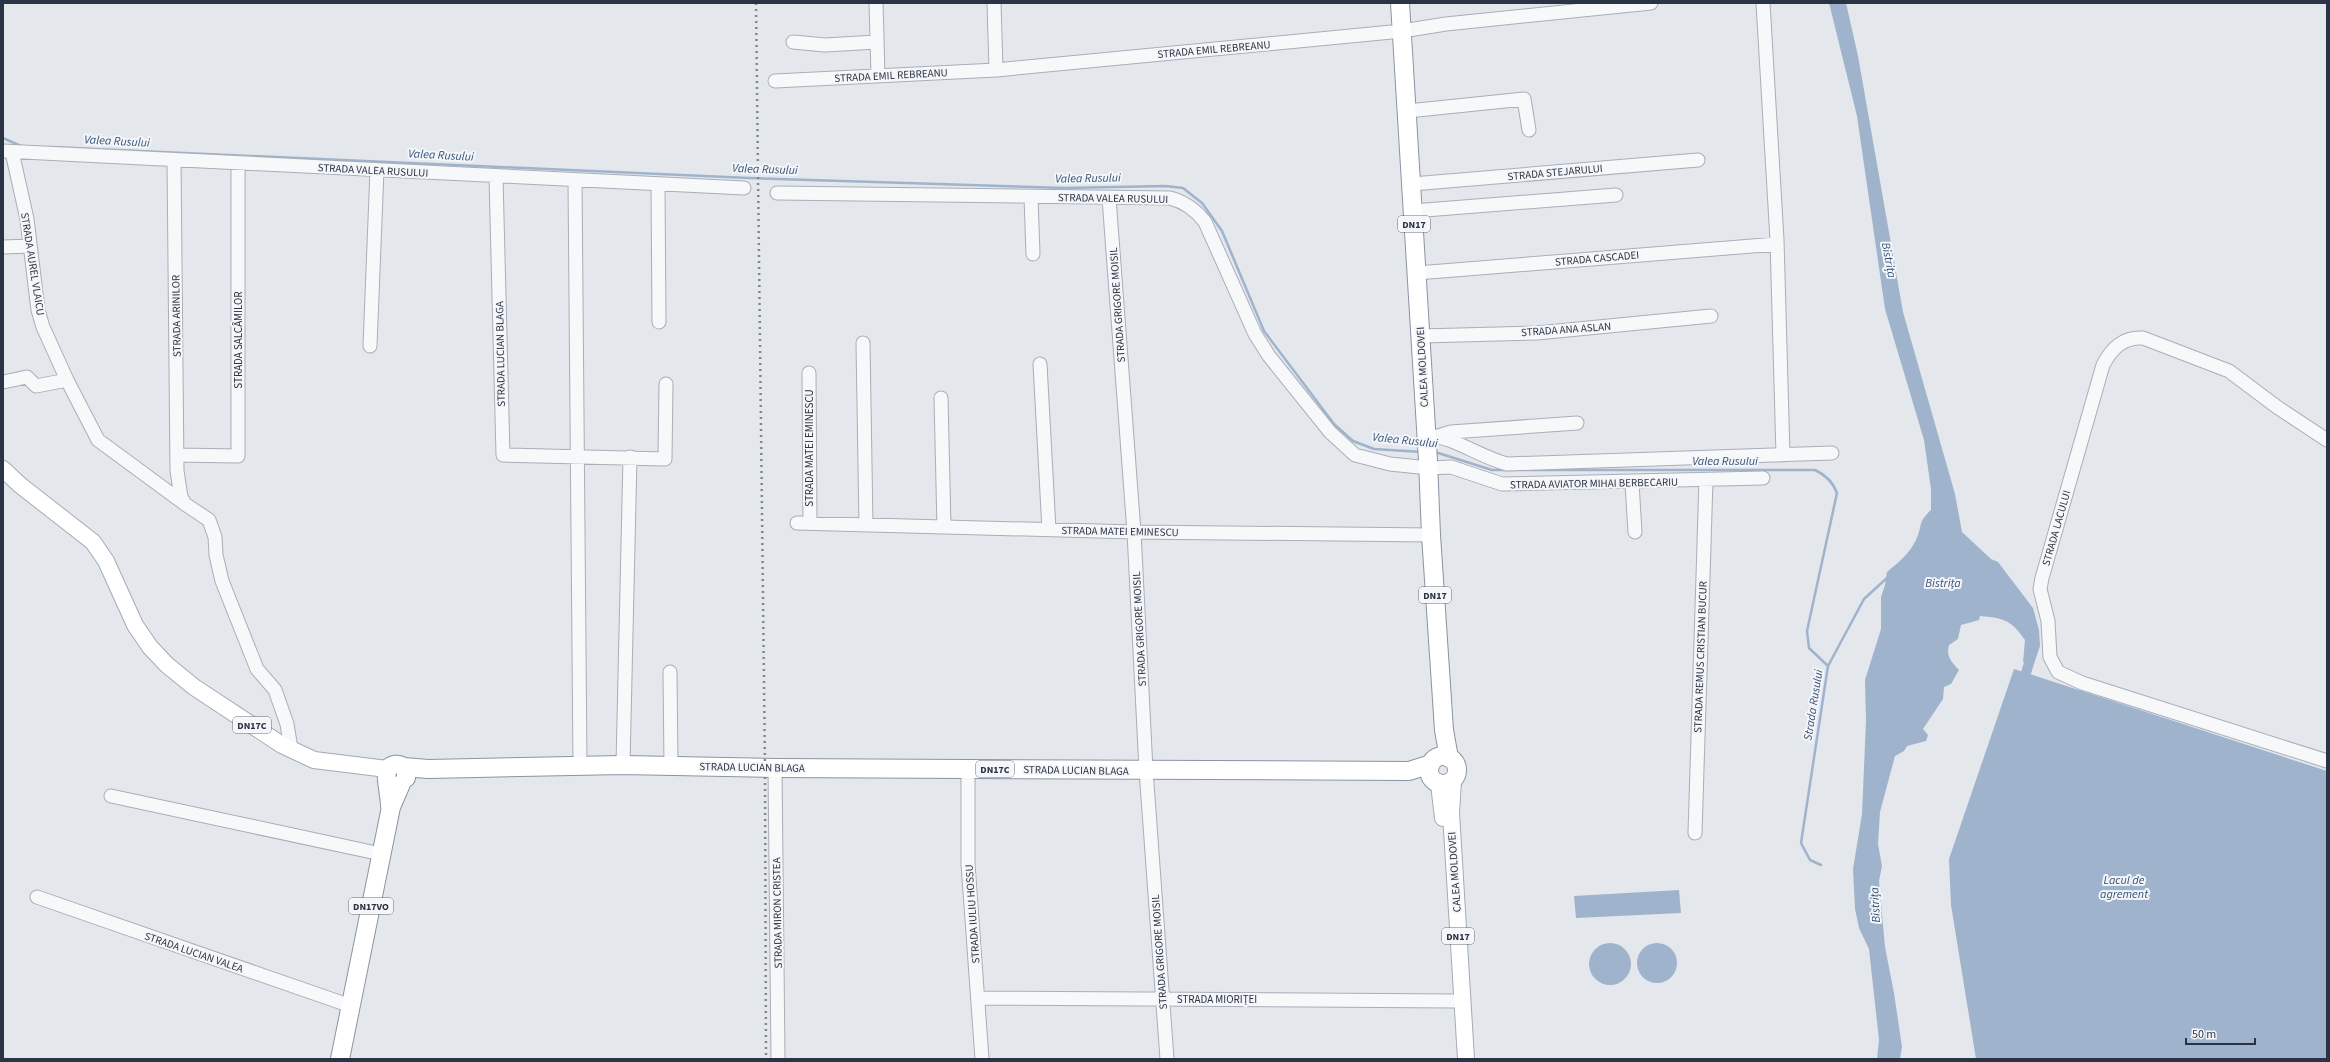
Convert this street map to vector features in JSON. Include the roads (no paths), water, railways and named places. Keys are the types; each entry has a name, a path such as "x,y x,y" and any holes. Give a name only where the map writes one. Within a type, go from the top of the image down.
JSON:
{"highway":[{"name":"CALEA MOLDOVEI","path":"1400,3 1408,111 1420,336 1430,449 1431,535 1444,730 1440,771"},
{"name":"STRADA LUCIAN BLAGA","path":"392,774 428,769 580,765 775,768 1440,771"},
{"name":"DN17VO","path":"340,1059 390,807 392,774"}],"main road":[{"name":"DN17C","path":"3,469 20,485 93,542 106,561 135,625 167,665 194,687 291,749 314,760 392,774"},
{"name":"CALEA MOLDOVEI","path":"1440,771 1458,1059"},
{"name":"CALEA MOLDOVEI","path":"1440,771 1451,813 1466,1059"}],"street":[{"path":"876,3 878,75"},
{"path":"994,3 996,70"},
{"name":"STRADA EMIL REBREANU","path":"775,81 996,70 1402,31 1446,24 1651,3"},
{"path":"1763,3 1777,244 1783,455"},
{"path":"793,42 825,45 877,42"},
{"path":"1408,111 1524,99 1529,130"},
{"name":"STRADA VALEA RUSULUI","path":"8,151 575,181 744,188"},
{"name":"STRADA AUREL VLAICU","path":"8,151 30,246 38,310 43,327 67,380 98,440 209,520 215,537 216,555 222,581 257,669 275,690 287,724 291,749"},
{"name":"STRADA ARINILOR","path":"174,160 177,455 181,497 185,504"},
{"name":"STRADA STEJARULUI","path":"1412,184 1698,160"},
{"name":"STRADA SALCÂMILOR","path":"177,455 238,456 238,163"},
{"path":"370,346 377,170"},
{"name":"STRADA LUCIAN BLAGA","path":"496,177 503,454 665,459 666,384"},
{"path":"575,181 579,457 580,765"},
{"path":"658,184 658,322"},
{"name":"STRADA VALEA RUSULUI","path":"777,193 1170,198 1181,201 1199,214 1205,222 1255,334 1291,386 1330,432 1355,455 1390,464 1430,449"},
{"path":"1414,211 1616,195"},
{"path":"1031,197 1033,254"},
{"name":"STRADA GRIGORE MOISIL","path":"1109,198 1134,532 1146,770 1166,1059"},
{"name":"STRADA CASCADEI","path":"1417,273 1777,244"},
{"path":"3,248 30,246"},
{"name":"STRADA ANA ASLAN","path":"1420,336 1537,333 1711,316"},
{"name":"STRADA LACULUI","path":"2327,440 2277,407 2230,371 2143,338 2133,338 2121,342 2103,365 2040,589 2048,621 2050,657 2058,672 2063,675 2082,683 2327,761"},
{"path":"863,343 866,525"},
{"path":"1040,364 1049,530"},
{"name":"STRADA MATEI EMINESCU","path":"809,374 804,523 1134,532 1431,535"},
{"path":"5,381 27,377 36,386 67,380"},
{"path":"941,398 944,527"},
{"path":"1430,449 1451,432 1577,423"},
{"path":"1430,449 1486,458 1507,464 1832,452"},
{"name":"STRADA AVIATOR MIHAI BERBECARIU","path":"1430,449 1452,467 1475,477 1502,484 1632,483 1763,478"},
{"path":"623,765 630,457"},
{"name":"STRADA REMUS CRISTIAN BUCUR","path":"1695,833 1706,480"},
{"path":"1632,483 1635,532"},
{"path":"670,672 671,766"},
{"name":"STRADA MIRON CRISTEA","path":"775,768 778,1059"},
{"name":"STRADA IULIU HOSSU","path":"968,768 968,864 979,998 982,1059"},
{"path":"111,796 381,854"},
{"name":"STRADA LUCIAN VALEA","path":"37,897 351,1006"},
{"name":"STRADA MIORIȚEI","path":"979,998 1454,1001"}],"water":[{"name":"Bistrița","path":"1829,3 1846,3 1858,56 1903,312 1955,494 1962,532 1991,559 1998,562 2033,608 2039,630 2040,646 2034,663 2023,662 2025,640 2011,624 2006,621 1980,616 1979,620 1961,625 1958,639 1949,645 1948,649 1950,659 1959,670 1951,684 1944,687 1943,699 1923,729 1928,735 1926,741 1907,746 1904,751 1895,756 1880,812 1878,844 1882,866 1879,881 1885,947 1902,1047 1900,1059 1877,1059 1879,1040 1869,949 1859,928 1855,909 1853,869 1862,814 1866,721 1865,680 1881,629 1881,597 1887,572 1910,550 1916,540 1922,521 1931,510 1931,489 1924,440 1885,309 1857,116"},
{"name":"Lacul de agrement","path":"2014,669 2327,771 2327,1059 1976,1059 1951,905 1949,859"},
{"path":"1679,890 1681,913 1576,918 1574,896"},
{"path":"1610,943 1625,949 1631,964 1625,979 1610,985 1595,979 1589,964 1595,949"},
{"path":"1661,943 1668,946 1674,952 1677,963 1676,971 1668,980 1661,983 1653,983 1646,980 1638,971 1637,959 1640,952 1649,944"}],"waterway":[{"name":"Valea Rusului","path":"3,138 21,146"},
{"name":"Valea Rusului","path":"50,147 749,178 1065,188 1165,186 1183,188 1202,203 1222,231 1264,331 1334,424 1353,441 1374,449 1422,452"},
{"name":"Valea Rusului","path":"1435,452 1492,470 1815,470 1819,472 1831,482 1837,493 1807,631 1809,648 1828,666"},
{"name":"Strada Rusului","path":"1821,865 1810,860 1801,843 1828,666 1864,599 1888,577"},
{"path":"2026,673 2033,650"}],"railway":[{"path":"756,3 765,767 766,1059"}]}
